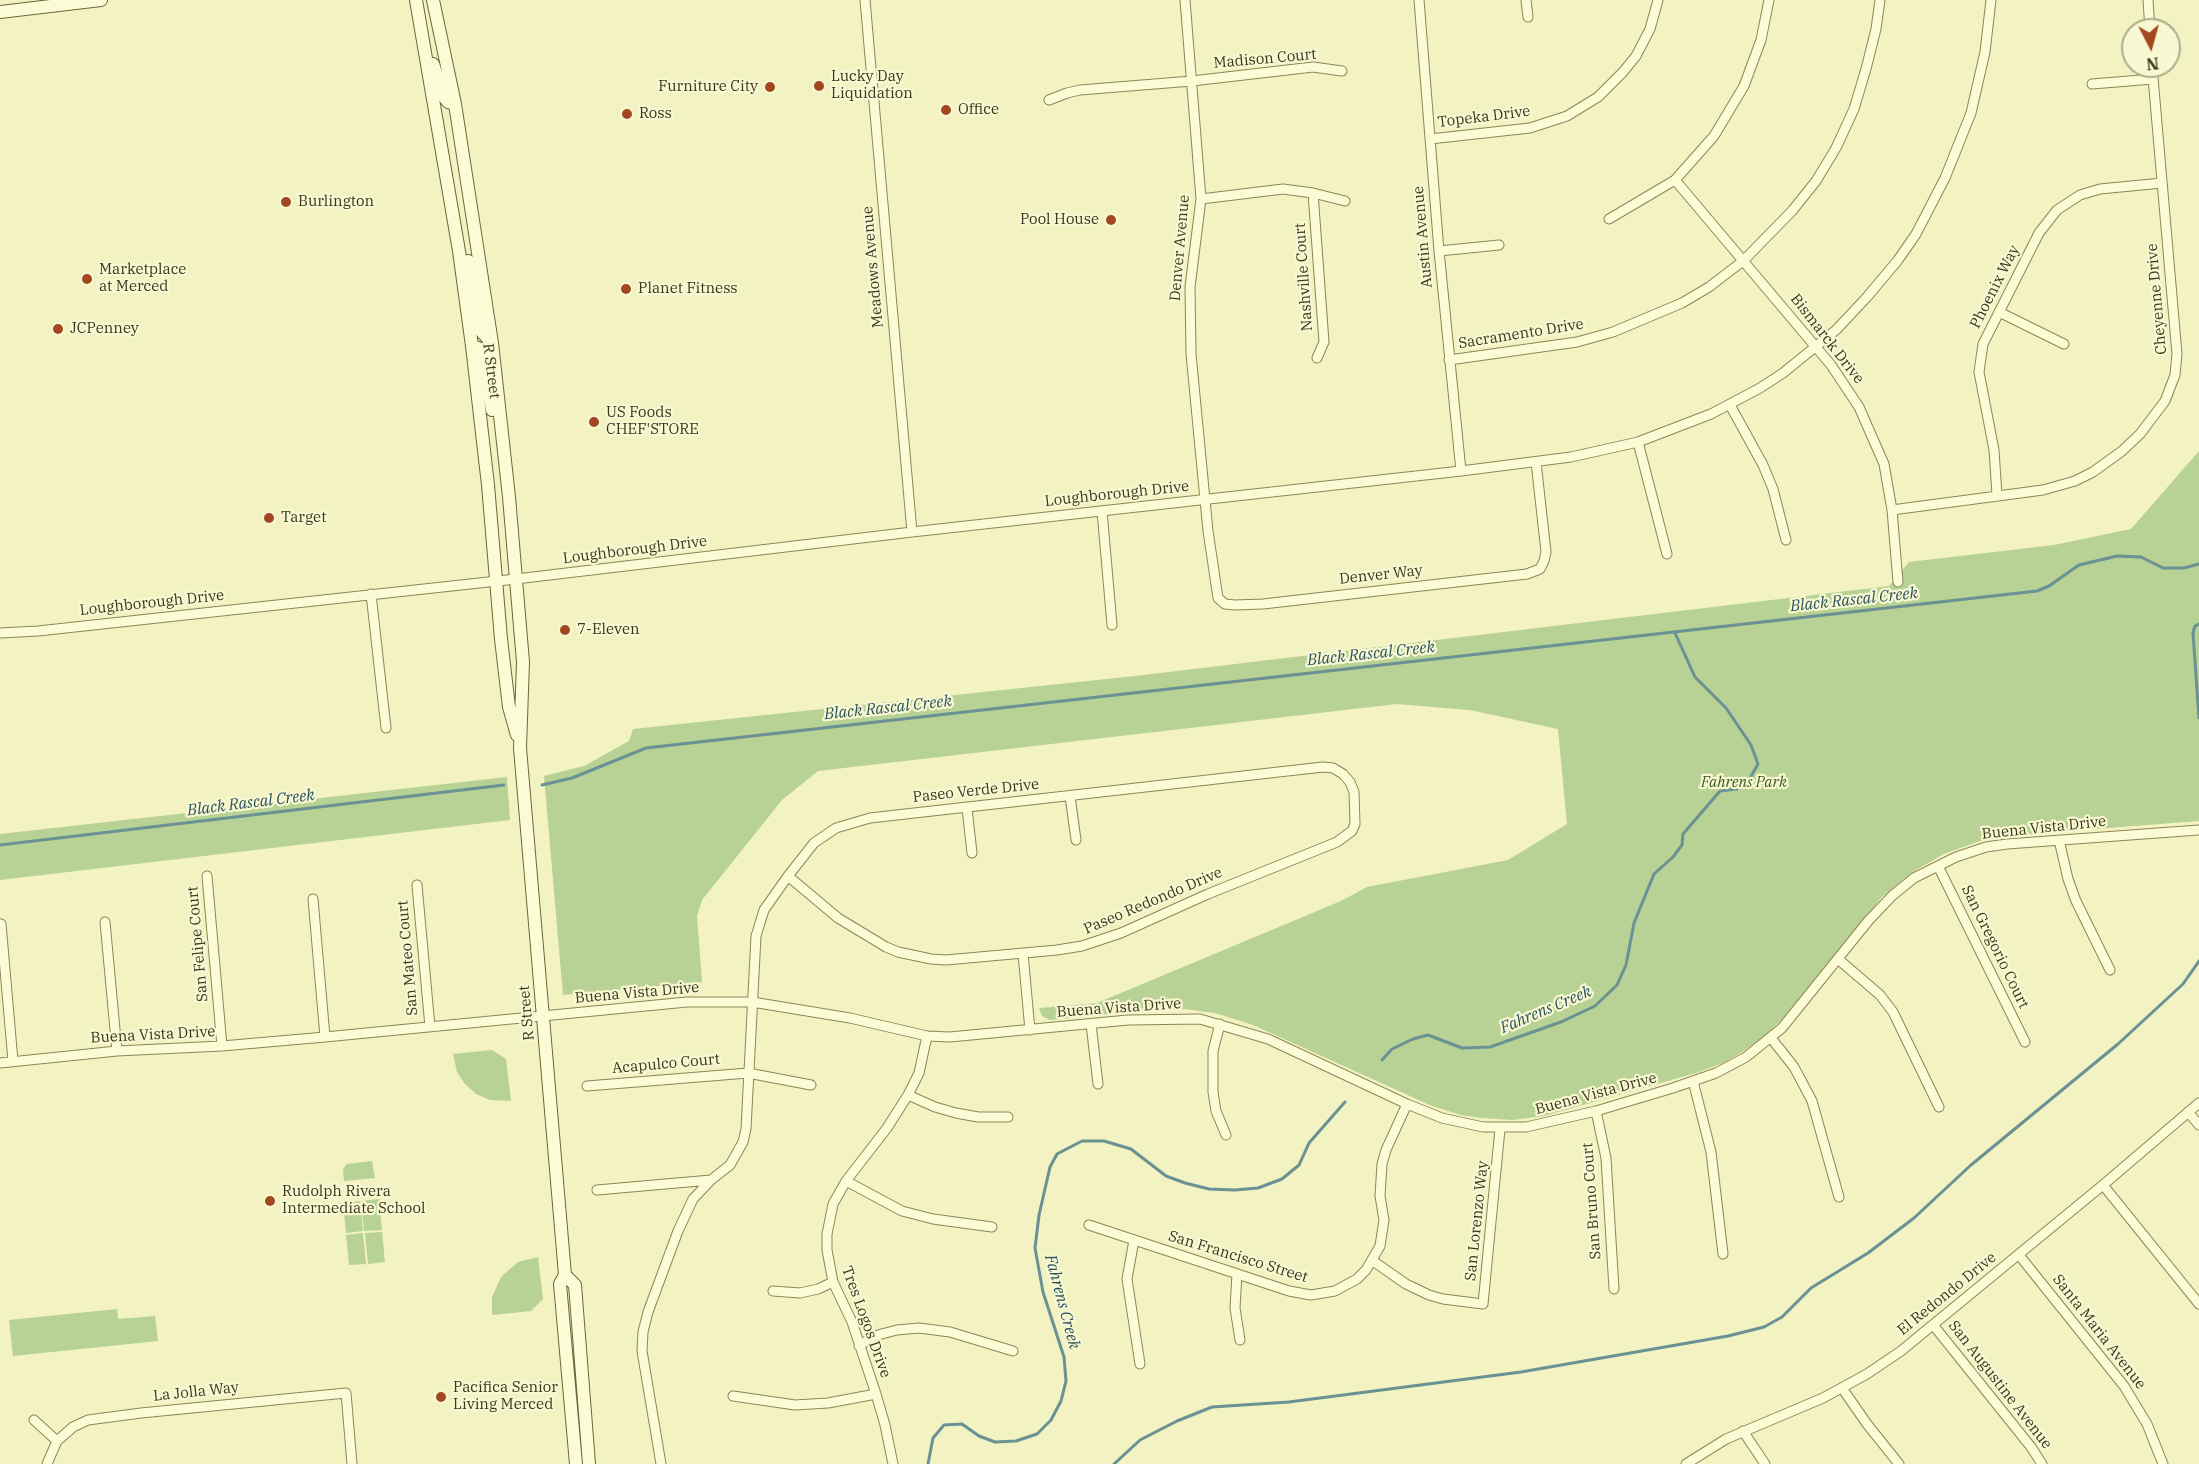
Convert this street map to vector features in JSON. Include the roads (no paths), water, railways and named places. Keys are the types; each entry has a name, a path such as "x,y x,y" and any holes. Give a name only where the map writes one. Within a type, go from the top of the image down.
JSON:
{"street":[{"path":"0,12 101,0"},
{"name":"R Street","path":"416,0 459,251 488,485 495,581 509,707 520,748"},
{"name":"R Street","path":"433,0 455,104 492,343 501,426 523,662 520,748 542,1017 566,1275 574,1285 589,1464"},
{"name":"Meadows Avenue","path":"865,0 912,532"},
{"name":"Denver Avenue","path":"1185,0 1201,199 1190,287 1190,338 1205,499"},
{"name":"Austin Avenue","path":"1419,0 1439,251 1461,471"},
{"path":"1527,0 1528,16"},
{"name":"Topeka Drive","path":"1430,139 1530,128 1567,116 1590,102 1623,72 1636,56 1650,29 1658,0"},
{"path":"1609,219 1675,180 1714,136 1744,86 1761,40 1769,0"},
{"name":"Sacramento Drive","path":"1449,360 1577,342 1613,332 1682,303 1709,287 1743,261 1792,211 1816,181 1836,148 1854,109 1866,69 1876,29 1880,0"},
{"name":"Loughborough Drive","path":"0,633 38,631 516,579 1461,471 1606,451 1638,442 1691,423 1730,405 1771,381 1816,347 1867,297 1898,260 1916,234 1946,178 1971,113 1985,52 1991,0"},
{"path":"2148,0 2149,18"},
{"path":"426,57 434,65 444,97 448,102 455,104"},
{"name":"Madison Court","path":"1049,100 1080,90 1192,81 1313,67 1342,71"},
{"path":"2092,84 2153,79"},
{"name":"Cheyenne Drive","path":"1892,510 2053,488 2075,481 2093,472 2122,451 2140,434 2165,401 2175,375 2177,354 2153,79"},
{"path":"435,110 445,111 449,117 459,177 467,188"},
{"name":"Bismarck Drive","path":"1675,180 1816,347 1851,393 1884,464 1892,510 1898,582"},
{"name":"Phoenix Way","path":"1997,495 1994,450 1979,372 1983,344 2039,234 2048,220 2067,202 2080,195 2100,189 2162,183"},
{"path":"1201,199 1283,189 1345,201"},
{"name":"Nashville Court","path":"1313,193 1324,342 1317,357"},
{"path":"1439,251 1499,245"},
{"path":"459,251 467,260 470,269 479,326 492,343"},
{"path":"1999,312 2064,344"},
{"path":"472,346 478,348 483,356 492,413 501,426"},
{"path":"1730,405 1763,465 1773,489 1786,540"},
{"path":"1638,442 1667,554"},
{"name":"Denver Way","path":"1205,499 1214,582 1218,598 1225,604 1263,604 1527,574 1540,569 1546,552 1536,462"},
{"path":"1102,511 1112,625"},
{"path":"371,594 386,728"},
{"name":"Paseo Verde Drive","path":"661,1464 642,1351 643,1332 648,1312 678,1231 693,1199 730,1164 743,1142 746,1129 756,936 764,910 814,843 836,828 870,818 1323,767"},
{"name":"Paseo Redondo Drive","path":"788,876 838,918 898,952 946,960 1057,950 1098,942 1208,894 1337,842 1352,831 1355,824 1354,792 1350,782 1334,768 1323,767"},
{"path":"1070,796 1076,840"},
{"path":"967,808 972,853"},
{"name":"Buena Vista Drive","path":"0,1063 117,1051 222,1046 430,1028 687,1002 752,1002 850,1018 927,1036 1030,1030 1138,1019 1178,1018 1200,1019 1268,1039 1407,1104 1458,1123 1500,1129 1542,1125 1693,1081 1732,1065 1771,1038 1797,1012 1869,920 1893,895 1914,878 1956,857 1986,847 2196,830"},
{"path":"2059,840 2068,879 2076,901 2110,970"},
{"name":"San Gregorio Court","path":"1938,866 2025,1042"},
{"name":"San Felipe Court","path":"207,876 222,1046"},
{"name":"San Mateo Court","path":"417,885 430,1028"},
{"path":"313,899 325,1037"},
{"path":"105,922 117,1051"},
{"path":"1,924 13,1061"},
{"path":"1023,954 1030,1030"},
{"path":"1838,959 1880,995 1893,1012 1939,1107"},
{"path":"1091,1024 1098,1084"},
{"path":"1220,1024 1213,1051 1213,1092 1216,1111 1226,1136"},
{"name":"Tres Logos Drive","path":"893,1464 876,1394 852,1322 833,1282 827,1250 827,1234 833,1204 908,1095 919,1073 927,1036"},
{"path":"1771,1038 1794,1066 1812,1101 1839,1197"},
{"name":"Acapulco Court","path":"587,1086 748,1073 811,1085"},
{"path":"1693,1081 1711,1152 1723,1254"},
{"path":"908,1095 956,1113 978,1117 1008,1117"},
{"name":"El Redondo Drive","path":"1686,1464 1716,1444 1743,1431 1787,1415 1842,1388 1901,1351 1934,1326 2199,1103"},
{"name":"San Francisco Street","path":"1089,1225 1298,1294 1323,1294 1346,1286 1357,1279 1373,1261 1380,1246 1383,1233 1380,1180 1382,1164 1407,1104"},
{"name":"San Bruno Court","path":"1596,1110 1606,1158 1614,1289"},
{"path":"2188,1112 2199,1125"},
{"name":"San Lorenzo Way","path":"1373,1261 1406,1284 1429,1295 1483,1304 1500,1129"},
{"path":"597,1190 711,1180"},
{"path":"846,1182 903,1211 992,1227"},
{"path":"2103,1185 2199,1304"},
{"path":"1134,1240 1127,1279 1140,1364"},
{"name":"Santa Maria Avenue","path":"2019,1255 2124,1386 2147,1424 2163,1464"},
{"path":"1238,1274 1235,1308 1240,1340"},
{"name":"R Street","path":"566,1275 560,1284 576,1464"},
{"path":"773,1291 800,1293 818,1289 833,1282"},
{"name":"San Augustine Avenue","path":"1934,1326 2031,1447 2042,1464"},
{"path":"859,1346 874,1336 897,1330 919,1328 950,1332 1013,1351"},
{"path":"1842,1388 1899,1464"},
{"name":"La Jolla Way","path":"57,1441 73,1427 88,1420 346,1393 352,1464"},
{"path":"733,1396 795,1405 828,1403 876,1394"},
{"path":"34,1420 57,1441 47,1464"},
{"path":"1743,1431 1765,1464"}],"waterway":[{"name":"Black Rascal Creek","path":"542,785 572,778 646,748 2037,591 2049,586 2079,565 2117,556 2141,557 2163,568 2184,568 2199,564"},
{"path":"2199,624 2195,626 2193,633 2199,718"},
{"name":"Fahrens Creek","path":"1382,1060 1392,1049 1428,1035 1462,1048 1490,1047 1561,1022 1595,1006 1617,985 1626,965 1634,923 1654,874 1673,857 1682,845 1683,834 1720,791 1737,789 1750,778 1758,764 1751,745 1726,708 1695,677 1675,633"},
{"name":"Black Rascal Creek","path":"0,845 504,785"},
{"path":"1114,1464 1140,1440 1177,1421 1212,1407 1289,1402 1521,1372 1728,1336 1764,1327 1782,1317 1811,1288 1868,1253 1914,1218 1971,1165 2118,1044 2183,984 2199,961"},
{"name":"Fahrens Creek","path":"928,1464 933,1438 944,1425 962,1424 979,1436 995,1442 1016,1441 1037,1434 1051,1420 1061,1401 1066,1381 1064,1357 1043,1292 1035,1248 1039,1215 1050,1167 1057,1154 1082,1141 1104,1141 1131,1149 1166,1176 1185,1183 1209,1189 1258,1188 1282,1179 1299,1165 1309,1143 1345,1102"}],"place":[{"name":"Lucky Day Liquidation","path":"819,86"},
{"name":"Furniture City","path":"770,87"},
{"name":"Office","path":"946,110"},
{"name":"Ross","path":"627,114"},
{"name":"Burlington","path":"286,202"},
{"name":"Pool House","path":"1111,220"},
{"name":"Marketplace at Merced","path":"87,279"},
{"name":"Planet Fitness","path":"626,289"},
{"name":"JCPenney","path":"58,329"},
{"name":"US Foods CHEF'STORE","path":"594,422"},
{"name":"Target","path":"269,518"},
{"name":"7-Eleven","path":"565,630"},
{"name":"Rudolph Rivera Intermediate School","path":"270,1201"},
{"name":"Pacifica Senior Living Merced","path":"441,1397"}],"park label":[{"name":"Fahrens Park","path":"1744,783"}]}
